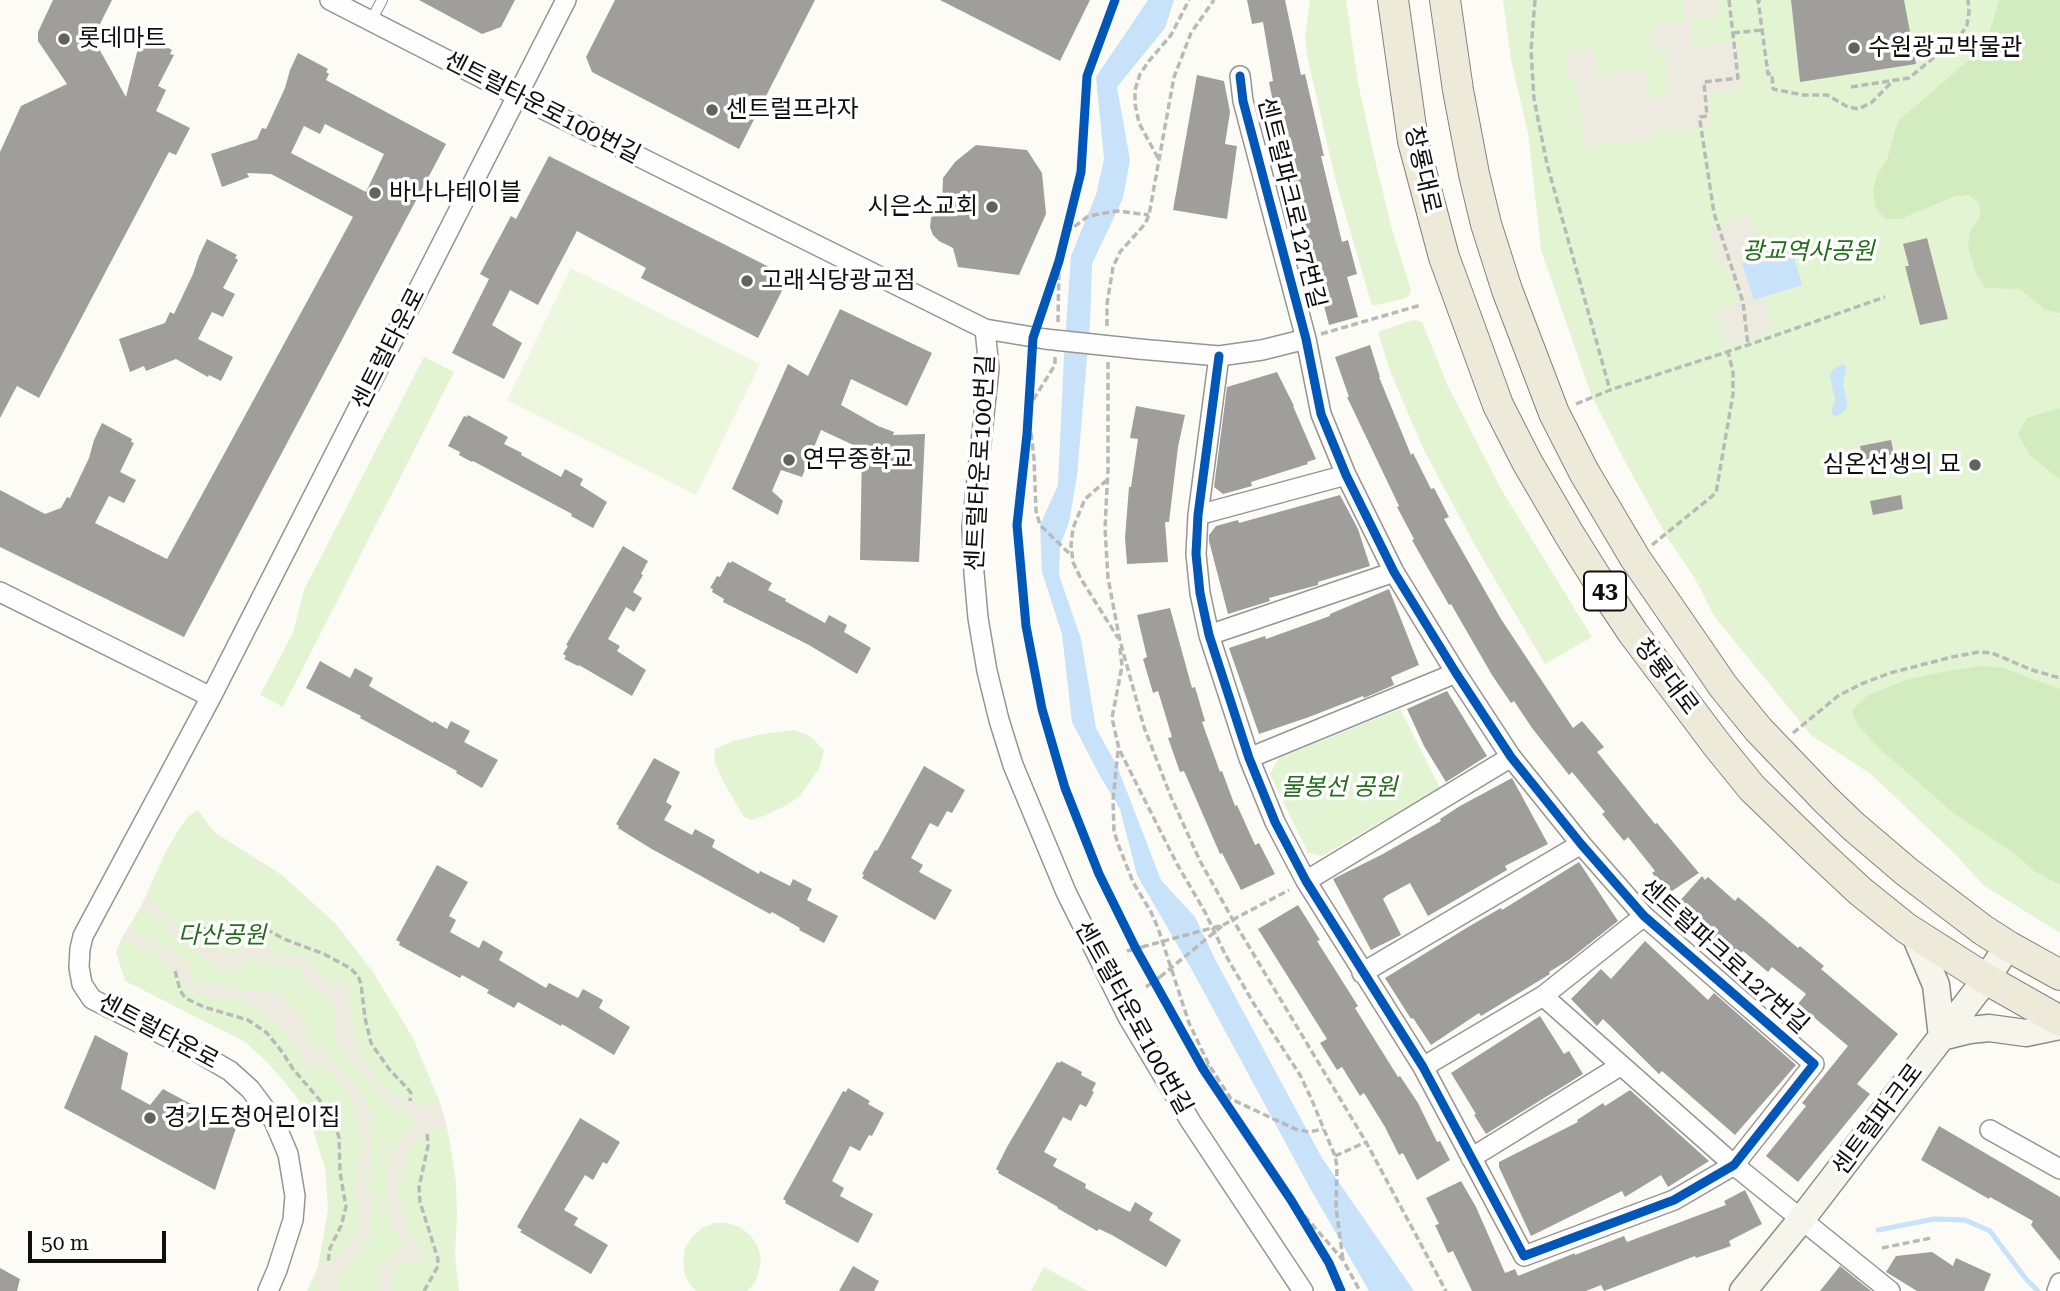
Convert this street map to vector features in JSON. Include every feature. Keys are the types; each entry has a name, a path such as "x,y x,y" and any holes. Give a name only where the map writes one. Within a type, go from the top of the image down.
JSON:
{"main road":[{"name":"창룡대로","path":"1393,0 1413,141 1444,257 1499,405 1527,462 1569,534 1633,633 1752,788 1860,891 1914,933 2060,1024"},
{"name":"창룡대로","path":"1446,0 1458,90 1486,224 1518,323 1554,413 1584,472 1635,558 1723,686 1758,729 1853,826 1983,930 2060,975"}],"street":[{"name":"센트럴타운로100번길","path":"330,0 517,96 985,328 989,368 972,527 974,573 987,671 1013,765 1082,929 1128,1017 1191,1122 1303,1291"},
{"name":"센트럴타운로","path":"268,1291 278,1270 293,1220 295,1196 288,1154 274,1121 250,1089 230,1071 92,999 82,984 79,967 83,936 211,698 566,0"},
{"name":"센트럴파크로127번길","path":"1219,356 1198,515 1196,554 1200,593 1209,635 1248,758 1275,822 1306,881 1423,1067 1524,1256 1674,1200 1734,1165 1814,1064 1644,916 1581,845 1511,757 1394,572 1346,475 1321,414 1306,339 1240,76"},
{"name":"센트럴파크로127번길","path":"985,328 1045,340 1219,356 1262,350 1306,339"},
{"path":"1198,515 1346,475"},
{"path":"1209,635 1394,572"},
{"path":"0,592 211,698"},
{"path":"1248,758 1456,673"},
{"path":"1306,881 1511,757"},
{"path":"1362,973 1581,845"},
{"name":"센트럴파크로127번길","path":"1423,1067 1543,996 1644,916"},
{"path":"1914,933 1936,985 1942,1037 1989,1028 2026,1033 2060,1024"},
{"name":"센트럴파크로","path":"1743,1291 1942,1037 2008,946"},
{"path":"1543,996 1734,1165 1890,1291"},
{"path":"1471,1158 1620,1066"},
{"path":"1990,1130 2060,1169"},
{"path":"2057,1291 2060,1283"}],"lane":[{"path":"371,21 382,0"}],"path":[{"path":"1159,160 1139,123 1135,90 1140,74 1171,35 1189,0"},
{"path":"1535,0 1531,50 1534,99 1547,164 1610,390"},
{"path":"1729,0 1738,78 1704,82 1707,116 1700,117 1700,121 1714,213 1743,302 1748,345"},
{"path":"1761,0 1758,0 1762,30 1768,74 1772,74 1773,89 1809,96 1826,95 1848,107 1858,109 1871,103 1894,80"},
{"path":"1851,87 1909,78 1960,36 1967,25 1968,0"},
{"path":"1733,33 1762,30"},
{"path":"1066,233 1087,217 1099,214 1117,211 1149,215"},
{"path":"1554,413 1610,390 1885,297"},
{"path":"1306,339 1421,305"},
{"path":"1635,558 1716,493 1733,394 1733,372 1728,352"},
{"path":"1030,380 1028,408 1034,458 1036,511 1040,525 1073,556"},
{"path":"1107,480 1085,499 1077,515 1073,528 1073,556 1081,579 1120,641 1122,666 1112,718 1119,749 1225,954 1300,1075 1324,1129 1337,1167 1336,1207 1343,1260"},
{"path":"1776,748 1838,696 1890,673 1952,657 1979,652 1992,653 2032,670 2060,678"},
{"path":"1119,749 1113,800 1114,831 1133,882 1158,928 1189,1023 1209,1065 1231,1099 1295,1129 1309,1132 1324,1129"},
{"path":"1146,987 1223,925 1306,881"},
{"path":"1127,951 1223,925"},
{"path":"183,931 196,928 223,930 255,927 324,954 350,968 358,976 371,1043 389,1069 411,1093 410,1101"},
{"path":"176,971 180,990 185,998 204,1007 248,1020 267,1033 293,1069 331,1112 339,1136 340,1172 346,1207 341,1226 330,1248 328,1263"},
{"path":"1203,1069 1209,1065"},
{"path":"424,1291 437,1268 438,1259 420,1202 419,1187 428,1146 427,1131"},
{"path":"1335,1156 1366,1142"},
{"path":"1291,1200 1343,1260 1360,1291"},
{"path":"1882,1248 1931,1238"}],"green space":[{"path":"1310,0 1346,0 1358,83 1375,160 1411,290 1409,296 1403,299 1372,306 1336,182 1308,60 1305,37"},
{"name":"광교역사공원","path":"1503,0 2060,0 2060,933 1983,885 1955,854 1872,775 1811,735 1714,616 1694,577 1667,537 1628,467 1592,397 1541,250 1528,133 1511,60"},
{"path":"1999,0 2060,0 2060,313 2045,310 2020,289 1985,288 1975,271 1968,248 1970,232 1980,217 1979,203 1969,195 1955,196 1901,219 1885,219 1876,208 1873,191 1877,174 1887,160 1898,121 1970,59 1990,31"},
{"path":"571,268 760,364 696,495 507,400"},
{"path":"1413,320 1422,322 1447,384 1501,489 1592,637 1545,664 1444,488 1423,448 1390,371 1378,332"},
{"path":"424,357 454,372 283,707 260,695 293,633 304,590"},
{"path":"2060,408 2060,480 2029,454 2018,434 2027,418"},
{"path":"1981,666 2003,668 2060,689 2060,885 2034,871 2014,853 1957,816 1881,750 1856,723 1852,710 1867,696 1906,680"},
{"name":"물봉선 공원","path":"1400,709 1440,788 1322,856 1308,853 1270,774 1279,758"},
{"path":"794,730 810,736 824,750 820,767 800,796 787,805 751,820 744,817 714,761 715,749 763,734"},
{"name":"다산공원","path":"198,810 214,832 282,875 335,923 373,972 413,1038 440,1103 449,1136 456,1183 455,1255 459,1291 307,1291 318,1267 328,1209 325,1168 308,1114 267,1062 244,1041 125,981 116,952 166,851 181,826"},
{"path":"714,1223 728,1223 740,1227 751,1236 758,1247 761,1259 759,1271 755,1283 747,1291 697,1291 685,1275 685,1248 702,1228"},
{"path":"1044,1267 1088,1291 1031,1291"}],"shaded area":[{"path":"1683,0 1716,0 1718,17 1691,21 1694,46 1737,41 1742,89 1708,93 1711,126 1653,133 1653,139 1584,146 1576,78 1568,78 1565,52 1594,48 1597,75 1647,69 1650,98 1670,96 1665,49 1654,50 1651,25 1685,21"},
{"path":"1751,215 1764,256 1742,263 1754,300 1763,297 1773,330 1726,345 1716,310 1739,302 1729,269 1722,270 1709,228"},
{"path":"147,894 178,927 210,948 228,953 259,942 282,956 309,957 320,974 330,981 346,982 354,1036 361,1055 379,1083 391,1093 410,1101 428,1105 440,1103 447,1127 421,1134 407,1153 398,1187 401,1208 411,1238 426,1260 397,1265 393,1270 391,1291 377,1291 379,1273 383,1264 404,1248 395,1233 387,1205 386,1170 388,1160 398,1142 418,1122 390,1104 336,1046 334,997 322,995 306,982 301,976 300,966 272,964 252,956 240,970 218,970 141,906"},
{"path":"129,926 142,937 171,949 188,964 194,985 212,984 280,992 305,1018 308,1045 319,1047 352,1080 359,1092 368,1109 371,1130 370,1170 365,1182 371,1193 372,1229 357,1256 338,1276 339,1291 320,1291 314,1277 318,1267 333,1261 352,1241 361,1215 360,1200 352,1191 362,1155 361,1135 359,1118 347,1089 329,1069 305,1065 288,1036 268,1015 242,1001 189,993 181,978 159,955 122,938"}],"water":[{"path":"1148,0 1174,0 1165,28 1117,87 1130,160 1123,198 1092,264 1077,476 1069,522 1060,546 1059,575 1081,639 1096,728 1117,766 1161,880 1195,917 1322,1158 1414,1291 1369,1291 1137,875 1120,809 1072,722 1062,634 1042,572 1040,525 1058,485 1071,256 1096,195 1104,159 1096,77"},
{"path":"1791,248 1802,285 1754,300 1742,263"},
{"path":"1843,364 1846,366 1843,385 1846,409 1834,416 1831,411 1835,400 1830,377 1832,370"}],"building":[{"path":"53,0 112,0 93,38 126,97 137,52 145,36 172,50 170,54 174,55 158,86 166,90 156,111 190,128 176,155 169,152 39,398 17,386 0,418 0,152 21,106 67,84 38,41 38,32"},
{"path":"419,0 515,0 501,27 482,34"},
{"name":"센트럴프라자","path":"615,0 815,0 739,149 592,72 586,57"},
{"path":"940,0 1090,0 1060,61"},
{"path":"1247,0 1285,0 1301,75 1305,74 1342,242 1348,240 1357,274 1347,277 1358,317 1329,325 1276,128 1278,127 1269,82 1273,81 1263,22 1252,24"},
{"name":"수원광교박물관","path":"1791,0 1904,0 1916,64 1800,82"},
{"path":"298,53 328,69 326,80 446,144 184,637 0,547 0,490 45,514 61,508 67,497 70,498 102,423 132,439 131,442 134,443 120,472 136,480 124,503 109,496 95,523 167,559 353,217 271,174 247,173 249,177 222,187 211,154 257,139 262,128 266,129 285,88","holes":["325,124 384,154 366,192 291,153 304,126 320,134"]},
{"path":"1197,75 1224,81 1230,112 1225,144 1237,146 1227,219 1173,210"},
{"name":"시은소교회","path":"976,145 1027,150 1042,173 1046,214 1019,275 958,267 953,248 939,241 930,227 935,210 942,203 943,178 955,162"},
{"path":"549,156 789,277 758,338 641,278 646,268 577,231 538,305 510,290 492,325 522,343 504,379 452,353 489,279 480,274 511,216 516,219"},
{"path":"1927,238 1948,319 1920,325 1905,266 1909,266 1903,244"},
{"path":"207,239 237,255 235,258 238,260 223,288 235,294 223,317 212,312 198,339 233,357 221,381 209,375 208,377 176,359 146,371 144,366 130,372 119,339 165,323 170,312 174,314"},
{"path":"840,309 932,353 907,406 851,379 841,405 894,432 893,435 925,434 919,562 860,560 862,449 821,430 802,477 781,470 772,491 783,501 778,515 732,489 788,364 808,376"},
{"path":"1370,345 1379,377 1411,455 1413,453 1431,489 1434,488 1449,517 1444,519 1501,619 1573,728 1582,721 1604,747 1597,752 1699,873 1669,893 1628,837 1624,841 1602,814 1605,812 1572,772 1569,775 1514,701 1511,703 1451,604 1449,605 1412,540 1414,539 1397,507 1399,506 1347,397 1335,357"},
{"path":"1277,372 1316,459 1251,482 1252,486 1223,494 1214,487 1227,387"},
{"path":"1136,406 1185,415 1178,447 1169,522 1165,522 1168,562 1127,564 1125,538 1129,487 1138,439 1130,438"},
{"path":"468,415 508,437 504,444 522,453 521,455 561,477 565,469 583,479 580,485 607,502 593,528 571,516 572,514 459,455 460,452 448,446 464,416"},
{"path":"1891,440 1894,454 1863,460 1860,446"},
{"path":"1340,495 1358,529 1370,566 1228,614 1209,541 1209,535 1216,526 1238,520 1239,523"},
{"path":"1901,495 1903,509 1873,515 1870,501"},
{"path":"623,546 648,561 633,592 642,598 634,612 626,607 608,639 620,646 617,651 646,670 632,696 564,659 566,656 563,654"},
{"path":"732,561 772,583 768,590 786,599 785,601 825,623 829,615 847,625 844,632 871,648 857,674 809,645 723,602 724,599 710,588 728,562"},
{"path":"1389,589 1419,665 1391,677 1394,685 1364,698 1363,696 1259,734 1229,648 1265,636 1266,639 1330,616"},
{"path":"1170,608 1192,688 1195,687 1205,721 1202,722 1220,772 1222,771 1235,806 1237,805 1255,845 1259,843 1275,874 1241,890 1222,853 1220,854 1184,771 1180,772 1168,738 1172,737 1158,691 1153,693 1143,659 1147,657 1137,615"},
{"path":"320,661 350,678 355,668 373,678 369,686 433,723 434,721 447,729 451,721 470,731 464,742 498,760 482,788 456,773 457,771 360,718 361,716 306,688"},
{"path":"1447,691 1487,756 1446,782 1424,746 1407,709"},
{"path":"654,758 680,772 666,802 672,806 664,820 692,835 695,829 715,840 712,847 759,874 760,871 790,886 793,879 812,889 807,900 838,916 824,943 618,828 616,824"},
{"path":"924,766 965,790 952,813 947,811 938,827 930,823 911,858 923,865 919,872 952,890 935,920 862,878 875,850 877,851"},
{"path":"1512,778 1548,844 1505,866 1507,870 1428,916 1410,883 1386,896 1383,899 1401,935 1371,950 1333,879 1381,855 1441,821 1440,819 1460,806"},
{"path":"1579,862 1618,921 1549,972 1550,974 1481,1016 1479,1013 1431,1045 1385,978"},
{"path":"437,865 468,882 449,916 456,920 450,932 479,948 483,940 503,952 499,960 546,988 549,983 578,998 583,989 603,1000 599,1008 630,1027 614,1055 562,1024 561,1026 518,1002 514,1008 462,975 460,978 399,945 400,942 396,940"},
{"path":"1702,876 1705,880 1708,877 1735,901 1738,897 1798,948 1800,946 1824,966 1821,969 1898,1034 1857,1084 1870,1094 1798,1182 1766,1156 1806,1106 1802,1103 1848,1046 1798,1004 1806,994 1772,967 1768,972 1743,951 1736,958 1680,908 1678,903"},
{"path":"1298,905 1358,1006 1355,1008 1398,1077 1400,1076 1418,1103 1437,1142 1440,1141 1450,1160 1417,1180 1403,1153 1399,1155 1364,1093 1360,1096 1342,1067 1337,1070 1320,1043 1327,1039 1258,929"},
{"path":"1645,941 1708,1000 1714,993 1796,1065 1735,1135 1662,1071 1659,1074 1603,1019 1597,1026 1571,999 1601,969 1611,979"},
{"path":"1540,1016 1564,1054 1569,1051 1583,1074 1486,1134 1451,1073"},
{"name":"경기도청어린이집","path":"95,1035 128,1053 121,1089 150,1105 163,1089 236,1128 215,1190 64,1108"},
{"path":"1061,1061 1096,1083 1086,1107 1080,1104 1071,1121 1063,1117 1044,1152 1057,1159 1053,1166 1086,1184 1085,1188 1130,1212 1135,1202 1153,1213 1149,1220 1181,1240 1166,1267 1112,1235 1099,1229 1097,1231 998,1173 996,1169 1007,1147 1057,1062"},
{"path":"848,1088 884,1113 872,1136 869,1135 860,1151 850,1146 832,1181 844,1188 840,1196 873,1214 858,1243 785,1203 783,1199 843,1091 846,1092"},
{"path":"1630,1090 1709,1161 1668,1187 1661,1175 1625,1197 1622,1191 1531,1236 1499,1162 1578,1122 1577,1120 1603,1103 1605,1106"},
{"path":"580,1118 620,1142 607,1164 603,1162 593,1180 585,1175 564,1210 578,1218 574,1225 608,1245 591,1274 520,1232 522,1230 517,1227"},
{"path":"1939,1126 2060,1197 2060,1261 2031,1225 2033,1221 1921,1160"},
{"path":"1461,1181 1476,1207 1505,1273 1515,1269 1518,1276 1624,1236 1627,1242 1726,1205 1724,1201 1745,1190 1762,1224 1729,1241 1731,1246 1696,1258 1695,1256 1604,1291 1601,1285 1586,1291 1472,1291 1453,1251 1448,1253 1435,1225 1439,1224 1426,1198"},
{"path":"1932,1252 1953,1266 1956,1258 1991,1274 1984,1291 1917,1291 1886,1272 1896,1256"},
{"path":"853,1266 879,1281 874,1291 839,1291"},
{"path":"1840,1266 1871,1291 1820,1291"},
{"path":"0,1268 20,1279 17,1291 0,1291"}],"waterway":[{"path":"1878,1230 1934,1219 1965,1220 1990,1231 2038,1291"}],"cycle path":[{"path":"1115,0 1087,76 1081,172 1059,261 1033,338 1027,434 1017,525 1026,626 1042,709 1065,788 1099,874 1136,949 1203,1069 1291,1200 1329,1263 1341,1291"},
{"path":"1219,356 1198,515 1196,554 1200,593 1209,635 1249,758 1275,822 1306,881 1423,1067 1524,1256 1674,1200 1734,1165 1814,1064 1644,916 1581,844 1511,757 1394,572 1346,475 1321,414 1306,339 1243,101 1240,76"}],"place":[{"name":"롯데마트","path":"64,39"},
{"name":"수원광교박물관","path":"1854,48"},
{"name":"센트럴프라자","path":"712,110"},
{"name":"바나나테이블","path":"375,193"},
{"name":"시은소교회","path":"992,207"},
{"name":"고래식당광교점","path":"747,281"},
{"name":"연무중학교","path":"789,460"},
{"name":"심온선생의 묘","path":"1975,465"},
{"name":"경기도청어린이집","path":"150,1118"}]}
